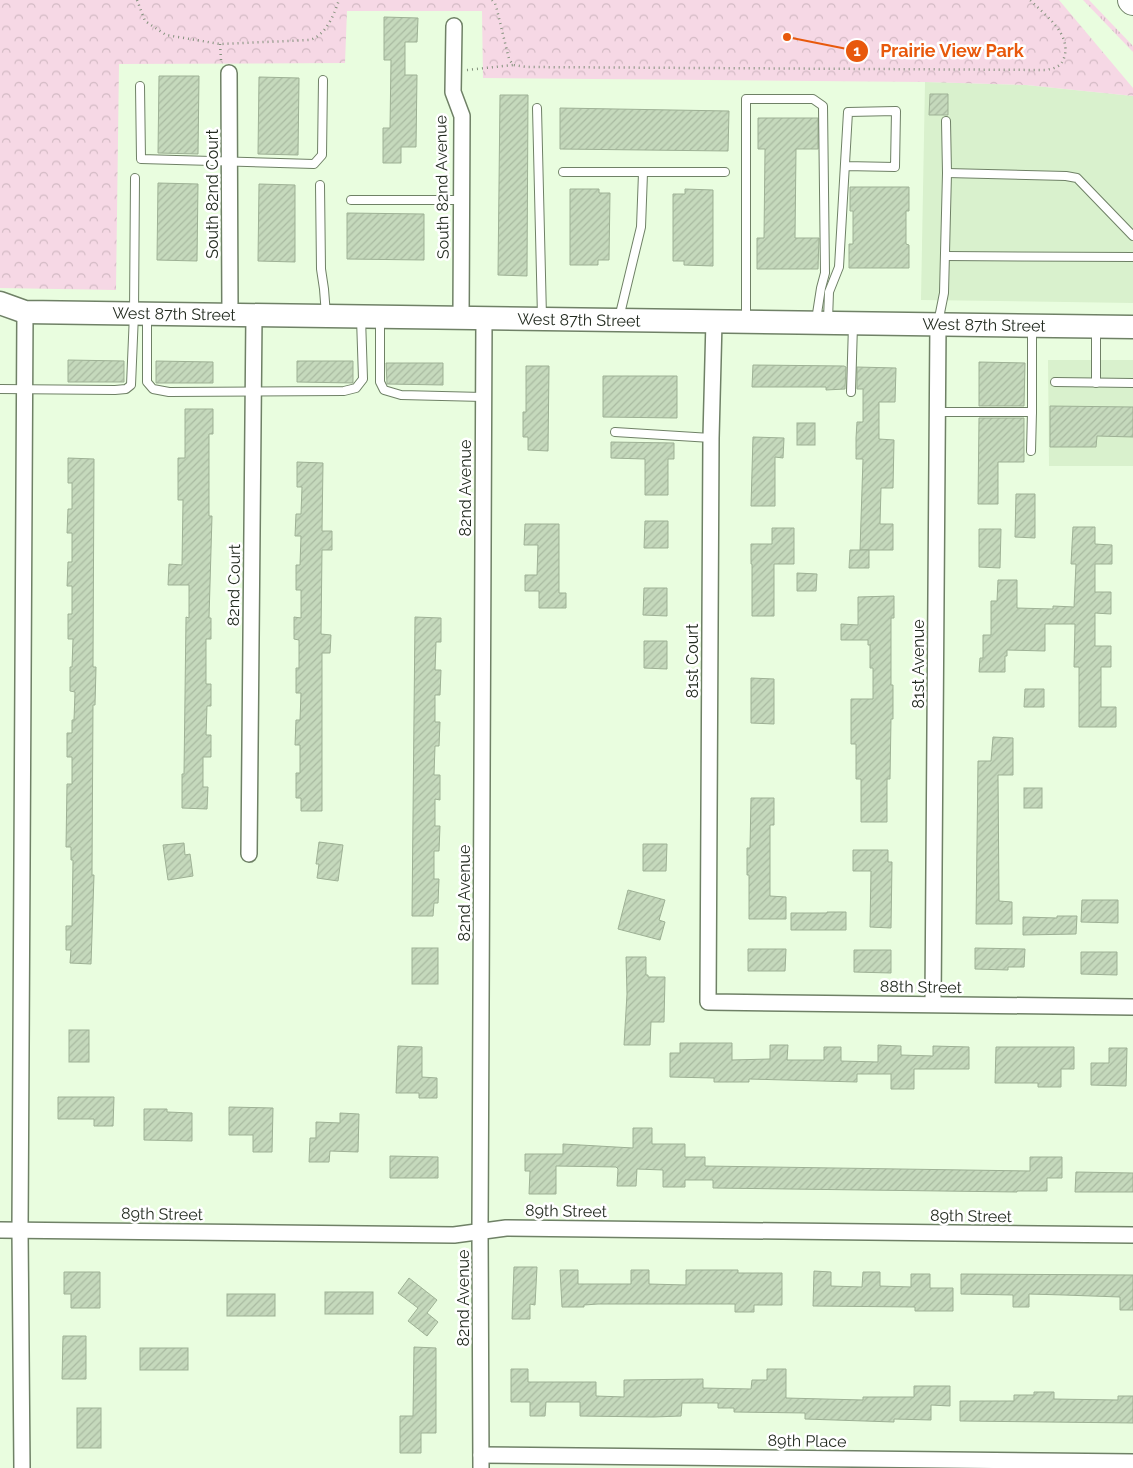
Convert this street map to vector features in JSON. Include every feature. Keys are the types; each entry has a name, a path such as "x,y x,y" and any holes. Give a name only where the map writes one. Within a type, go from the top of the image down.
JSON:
{"main road":[{"name":"West 87th Street","path":"0,304 25,312 1133,327"},
{"name":"West 87th Street","path":"0,324 25,312"}],"street":[{"name":"South 82nd Avenue","path":"454,26 453,92 462,116 461,318"},
{"name":"South 82nd Court","path":"229,72 230,315"},
{"path":"22,1468 20,1230 25,312"},
{"name":"82nd Court","path":"249,854 254,315"},
{"name":"82nd Avenue","path":"481,1462 480,1231 484,318"},
{"name":"81st Court","path":"708,1002 711,438 714,321"},
{"name":"81st Avenue","path":"933,1004 938,324"},
{"name":"88th Street","path":"708,1002 1133,1007"},
{"name":"89th Street","path":"0,1230 454,1235 506,1228 1133,1235"},
{"name":"89th Place","path":"481,1462 928,1464 1133,1462"}],"lane":[{"path":"140,86 141,159 314,164 322,155 323,80"},
{"path":"746,322 746,99 813,99 823,106 825,273 821,288 822,322"},
{"path":"537,108 542,319"},
{"path":"822,322 829,292 839,267 848,112 896,111 895,167 845,166"},
{"path":"938,324 944,293 947,173 946,121"},
{"path":"563,172 725,172"},
{"path":"619,320 641,227 643,173"},
{"path":"947,173 1066,176 1076,178 1133,236"},
{"path":"135,178 141,314 147,382 153,389 168,392 253,392 344,391 356,388 363,379 371,317"},
{"path":"320,185 321,269 326,316"},
{"path":"351,200 462,200"},
{"path":"945,256 1133,257"},
{"path":"0,389 126,389 131,385 141,314"},
{"path":"371,317 380,382 384,390 401,395 483,397"},
{"path":"851,392 853,323"},
{"path":"1031,451 1032,325"},
{"path":"1096,326 1096,383"},
{"path":"1055,382 1133,383"},
{"path":"938,412 1032,412"},
{"path":"614,432 711,438"}],"path":[{"path":"137,0 145,22 166,34 220,44 310,40 316,38 322,34 339,0"},
{"path":"492,0 495,3 509,59 513,65"},
{"path":"453,71 513,65 537,67 976,70 1046,70 1056,68 1062,63 1066,45 1054,24 1030,0"}],"shaded area":[{"path":"925,82 1026,85 1133,96 1133,303 921,300"},
{"path":"1048,360 1133,360 1133,466 1049,466"}],"green space":[{"path":"0,0 1059,0 1133,88 1133,96 1026,85 925,82 483,78 482,11 347,11 345,63 119,64 116,290 0,288"},
{"path":"1083,0 1089,0 1133,46 1133,52"}],"building":[{"path":"384,17 418,18 417,42 405,42 405,75 417,75 416,147 401,147 401,163 383,163 383,128 390,128 391,60 384,60"},
{"path":"159,76 199,76 198,154 158,153"},
{"path":"259,77 299,78 298,155 258,154"},
{"path":"930,94 948,94 948,115 929,115"},
{"path":"500,95 528,95 527,276 498,275"},
{"path":"560,108 729,111 728,151 560,149"},
{"path":"758,118 818,118 818,149 796,149 795,238 819,238 818,269 757,269 757,238 764,238 765,149 758,149"},
{"path":"158,183 198,184 197,261 157,260"},
{"path":"259,184 295,185 295,262 258,261"},
{"path":"850,187 909,187 909,211 906,211 906,244 909,245 909,268 849,268 849,244 853,244 853,211 850,211"},
{"path":"570,189 599,189 599,193 610,193 609,260 598,260 598,265 570,265"},
{"path":"685,189 713,190 713,266 684,265 684,261 673,261 673,194 685,194"},
{"path":"347,213 424,214 424,260 347,259"},
{"path":"68,360 124,361 124,382 68,382"},
{"path":"156,361 213,362 213,383 156,383"},
{"path":"297,361 353,361 353,383 297,382"},
{"path":"979,362 1025,363 1024,406 979,406"},
{"path":"386,363 443,363 443,385 387,384"},
{"path":"753,365 844,366 846,367 845,389 826,390 826,387 752,387"},
{"path":"526,366 549,366 548,451 528,450 528,437 523,437 523,412 526,412"},
{"path":"857,367 896,368 895,402 879,402 879,439 894,440 893,488 881,488 880,524 893,524 893,550 860,550 863,459 856,459 856,438 857,422 863,422 863,389 857,389"},
{"path":"603,376 677,376 677,418 603,417"},
{"path":"1050,406 1133,407 1133,437 1097,436 1096,447 1050,447"},
{"path":"185,409 213,409 213,434 209,434 209,516 212,516 209,618 211,618 211,639 206,639 206,684 211,684 211,706 207,706 206,735 211,735 211,757 203,757 203,787 208,787 207,809 182,808 186,617 189,618 189,585 168,585 169,564 182,565 183,500 178,500 178,458 185,458"},
{"path":"979,418 1024,418 1024,462 998,462 998,504 978,504"},
{"path":"797,423 815,423 815,445 797,445"},
{"path":"753,437 784,438 783,458 775,457 775,506 751,506"},
{"path":"611,442 674,443 674,459 668,459 668,495 645,495 645,459 611,458"},
{"path":"68,458 94,459 93,667 96,667 95,705 93,705 92,875 94,875 91,964 70,963 71,950 66,950 66,926 72,926 73,860 71,860 71,847 66,847 67,784 72,784 72,757 67,757 67,733 72,733 75,692 70,691 73,639 68,639 68,614 72,614 72,586 67,586 68,562 72,562 72,533 67,533 68,509 72,509 72,483 68,483"},
{"path":"297,462 323,463 322,531 332,531 332,550 322,550 321,634 331,635 330,653 322,653 322,811 301,811 301,798 296,798 296,773 300,773 300,745 295,745 296,720 300,720 301,693 296,693 296,668 299,668 299,640 294,639 294,617 301,618 301,590 296,590 296,565 300,565 301,536 295,536 296,514 301,514 302,487 297,487"},
{"path":"1016,494 1035,494 1035,538 1015,537"},
{"path":"645,521 668,521 668,548 644,548"},
{"path":"525,524 559,524 559,593 566,593 566,608 539,608 539,591 525,591 525,575 537,575 538,545 524,545"},
{"path":"1073,527 1095,527 1095,544 1112,545 1112,564 1095,564 1095,592 1111,592 1111,614 1095,613 1095,646 1111,646 1111,667 1101,667 1101,707 1116,707 1116,727 1079,727 1079,667 1074,667 1075,624 1045,624 1045,651 1007,650 1005,672 979,672 980,658 983,658 983,635 991,635 991,601 997,601 998,580 1017,580 1017,608 1053,609 1053,606 1074,607 1076,564 1071,564"},
{"path":"772,528 794,528 794,564 774,564 774,616 752,616 751,544 772,544"},
{"path":"979,529 1001,529 1000,568 979,567"},
{"path":"850,550 869,550 869,568 849,568"},
{"path":"797,573 817,574 816,591 797,591"},
{"path":"644,588 667,588 667,616 643,615"},
{"path":"894,596 894,618 891,618 893,719 891,719 890,779 887,779 887,822 861,822 861,779 856,779 856,744 851,744 851,699 873,699 873,668 870,668 870,645 868,645 868,640 841,640 841,624 858,625 858,597"},
{"path":"415,617 441,618 441,642 436,642 435,670 441,670 440,695 435,695 435,722 440,722 439,746 435,746 434,775 440,775 440,800 435,799 435,826 440,826 439,851 434,851 434,879 439,879 438,903 434,903 433,916 412,916"},
{"path":"644,641 667,641 667,669 644,668"},
{"path":"751,678 774,679 774,724 751,723"},
{"path":"1025,689 1044,689 1044,707 1024,707"},
{"path":"993,737 1013,738 1013,775 998,775 999,901 1012,902 1012,924 976,924 978,761 991,761"},
{"path":"1024,788 1042,788 1042,808 1024,808"},
{"path":"751,798 774,798 774,825 770,825 770,896 786,897 786,919 749,919 747,848 750,848"},
{"path":"319,842 343,845 338,881 317,878 319,864 316,864"},
{"path":"184,843 185,855 190,854 193,876 168,880 163,845"},
{"path":"643,844 667,844 666,871 643,871"},
{"path":"853,850 888,850 888,862 892,862 891,928 870,927 871,871 853,871"},
{"path":"628,890 665,900 659,920 665,922 660,940 618,929"},
{"path":"1082,900 1118,900 1118,923 1081,922"},
{"path":"846,912 846,930 791,930 791,913"},
{"path":"1057,916 1077,916 1076,934 1023,935 1023,917 1057,918"},
{"path":"412,948 438,948 438,984 412,984"},
{"path":"975,948 1025,949 1024,967 1008,967 1008,970 975,969"},
{"path":"748,949 786,949 785,971 748,971"},
{"path":"854,950 891,950 891,973 854,972"},
{"path":"1081,952 1117,952 1117,975 1081,974"},
{"path":"626,957 646,957 646,975 648,977 665,977 664,1022 651,1022 650,1045 624,1045 627,994"},
{"path":"69,1030 89,1030 89,1062 69,1062"},
{"path":"680,1043 732,1043 732,1060 770,1059 770,1045 788,1045 787,1060 824,1060 824,1047 841,1047 841,1061 878,1062 878,1045 901,1046 901,1055 933,1056 933,1046 969,1047 969,1069 914,1069 914,1089 891,1089 891,1074 857,1074 857,1082 749,1079 749,1082 714,1082 714,1078 670,1077 670,1053 680,1053"},
{"path":"398,1046 422,1047 422,1077 437,1078 437,1098 419,1098 419,1093 396,1093"},
{"path":"996,1047 1074,1047 1074,1069 1061,1069 1061,1087 1038,1087 1038,1083 995,1083"},
{"path":"1109,1048 1127,1048 1126,1086 1091,1085 1091,1063 1109,1063"},
{"path":"58,1097 114,1097 113,1126 94,1126 94,1119 58,1119"},
{"path":"229,1107 273,1108 272,1152 253,1152 253,1135 229,1135"},
{"path":"144,1109 167,1109 167,1112 192,1113 192,1141 144,1140"},
{"path":"340,1113 359,1114 358,1152 330,1151 329,1162 309,1162 310,1138 316,1138 316,1122 340,1123"},
{"path":"633,1128 652,1128 652,1144 685,1144 685,1157 705,1157 705,1166 1030,1171 1030,1157 1062,1157 1062,1178 1047,1178 1047,1191 1017,1192 713,1188 713,1180 685,1180 685,1187 663,1187 663,1170 637,1169 636,1186 617,1186 618,1169 616,1167 556,1166 556,1194 529,1194 530,1171 525,1171 525,1154 563,1154 563,1144 633,1148"},
{"path":"390,1156 438,1157 438,1178 390,1178"},
{"path":"1076,1172 1133,1173 1133,1192 1075,1192"},
{"path":"514,1267 537,1267 535,1305 530,1304 530,1319 512,1319"},
{"path":"560,1270 578,1270 578,1284 631,1284 631,1270 649,1270 649,1284 686,1285 686,1270 738,1270 738,1273 782,1273 782,1305 754,1305 754,1312 735,1312 735,1304 598,1304 584,1305 584,1307 562,1307"},
{"path":"814,1271 831,1272 831,1286 862,1287 863,1272 880,1272 880,1286 911,1287 911,1274 930,1274 930,1288 953,1288 953,1311 915,1311 915,1307 813,1306"},
{"path":"64,1272 100,1272 100,1308 71,1308 71,1294 64,1294"},
{"path":"961,1274 1133,1275 1133,1310 1120,1310 1120,1297 1029,1294 1029,1307 1013,1307 1013,1295 961,1294"},
{"path":"409,1278 437,1300 427,1313 438,1322 427,1336 408,1321 418,1308 398,1293"},
{"path":"325,1292 373,1292 373,1314 325,1314"},
{"path":"227,1294 275,1294 275,1316 227,1316"},
{"path":"63,1336 86,1336 86,1379 62,1379"},
{"path":"414,1347 436,1348 436,1433 421,1433 421,1453 400,1453 400,1416 413,1416"},
{"path":"140,1348 188,1348 188,1370 140,1370"},
{"path":"511,1369 528,1369 528,1382 596,1382 596,1396 624,1397 624,1380 703,1379 703,1388 751,1389 752,1380 767,1380 767,1369 786,1369 786,1398 863,1400 863,1397 914,1397 914,1386 950,1386 950,1406 931,1405 931,1420 894,1419 894,1422 805,1419 805,1413 734,1412 734,1408 718,1408 718,1403 682,1403 681,1416 653,1417 580,1416 580,1402 546,1402 545,1416 530,1416 530,1402 511,1402"},
{"path":"1034,1392 1054,1392 1054,1399 1118,1400 1118,1396 1133,1396 1133,1423 960,1421 960,1401 1014,1401 1014,1395 1034,1395"},
{"path":"77,1408 101,1408 101,1448 77,1448"}],"place":[{"name":"Prairie View Park","path":"787,37"}]}
